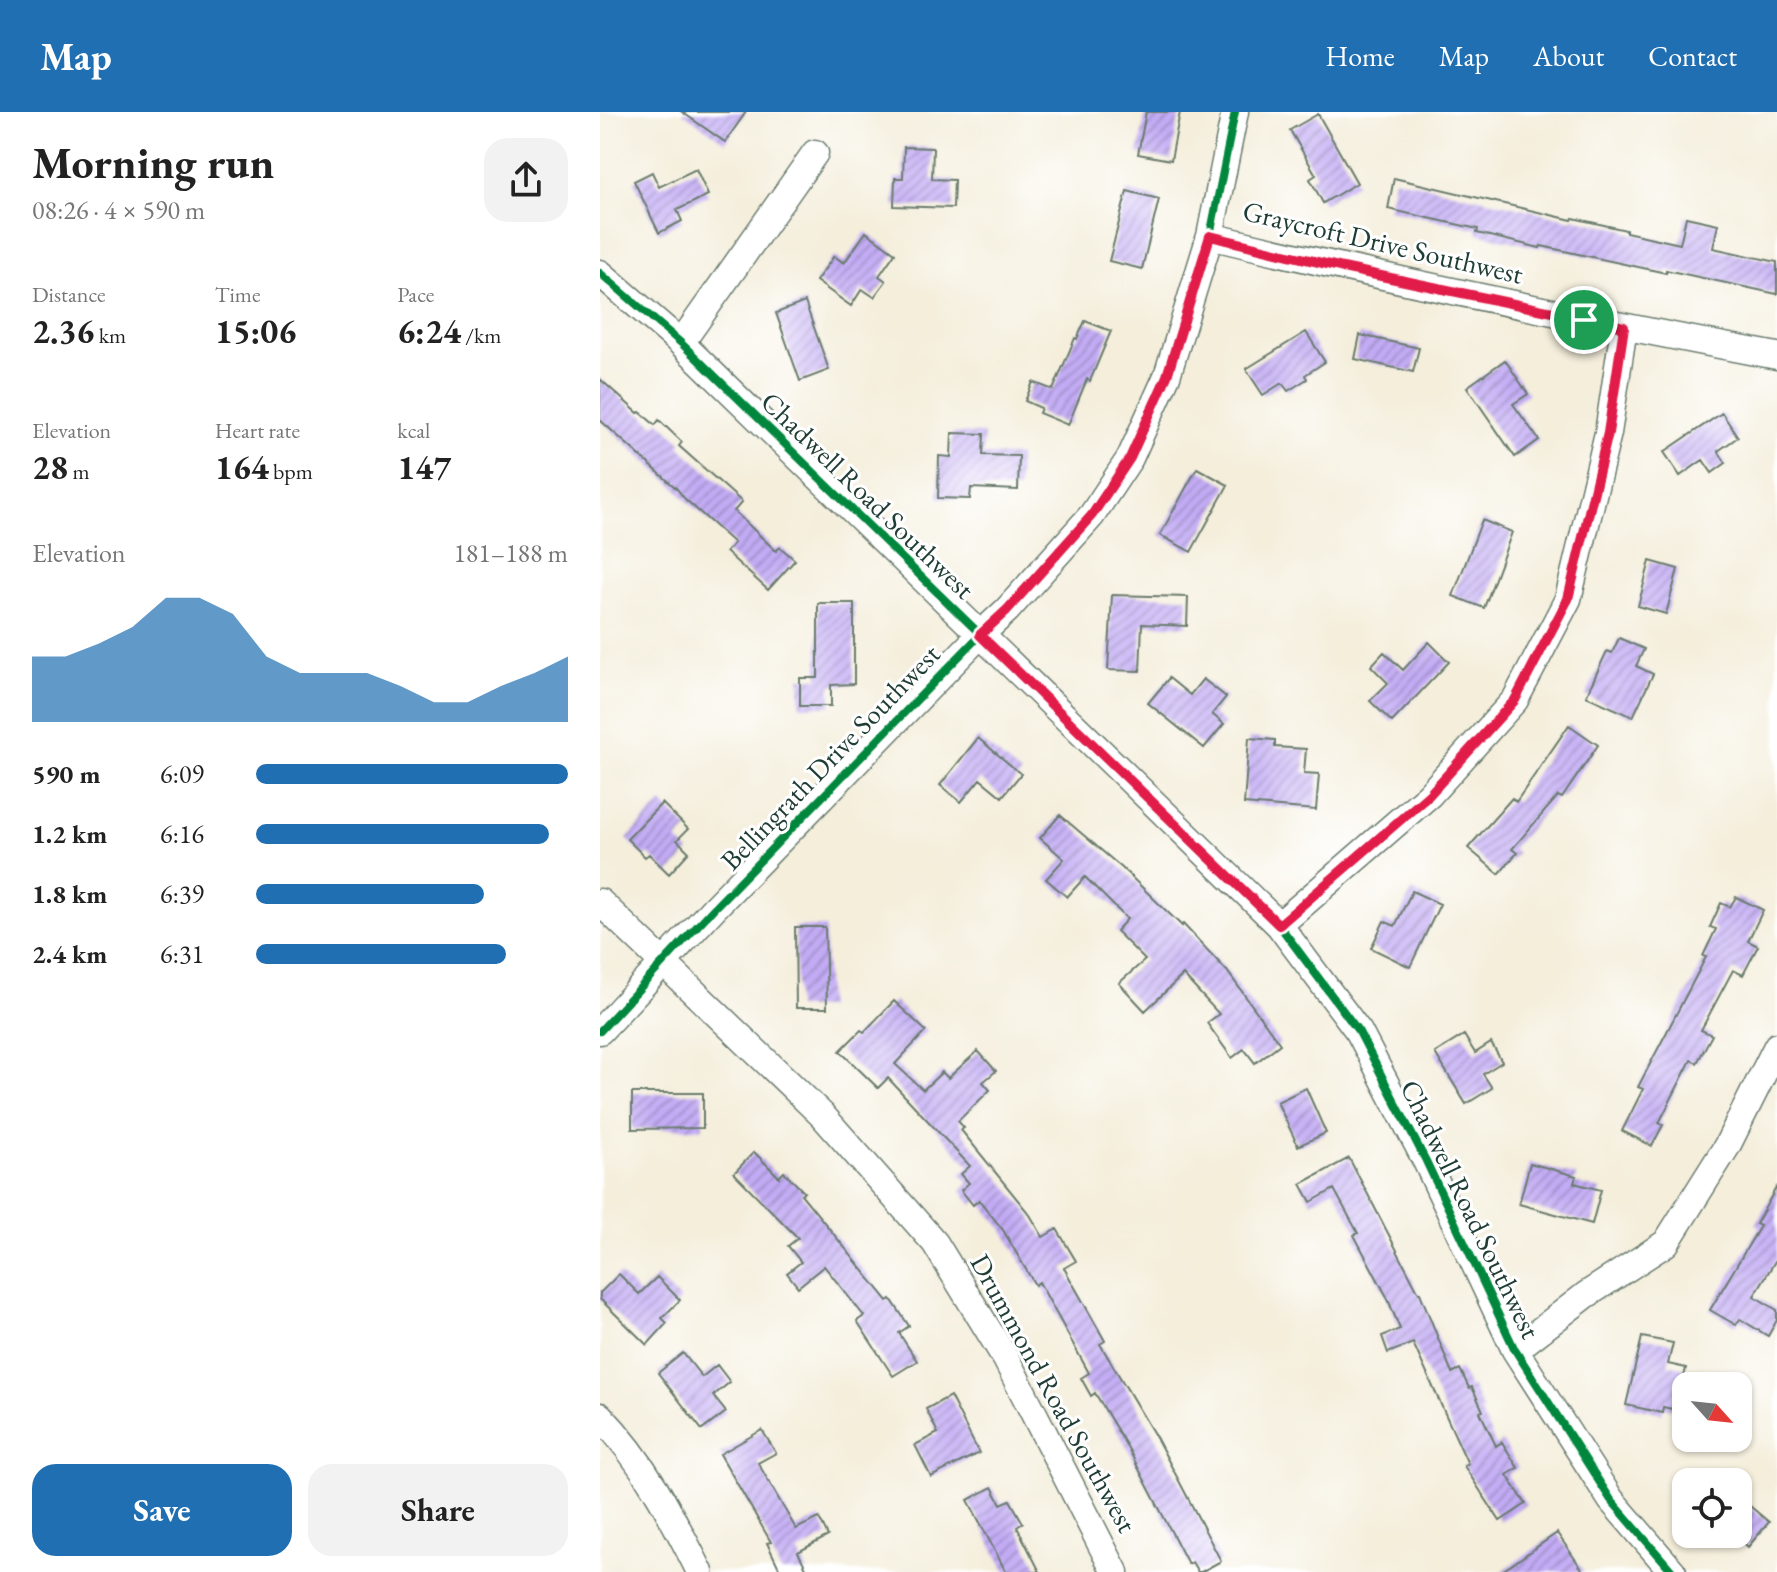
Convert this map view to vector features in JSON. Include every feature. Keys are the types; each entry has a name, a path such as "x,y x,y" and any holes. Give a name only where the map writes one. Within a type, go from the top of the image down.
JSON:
{"street":[{"name":"Bellingrath Drive Southwest","path":"600,1031 1007,610 1092,515 1130,458 1167,376 1210,236 1235,112"},
{"path":"681,343 815,153"},
{"name":"Graycroft Drive Southwest","path":"1210,236 1343,268 1777,356"},
{"name":"Chadwell Road Southwest","path":"600,273 681,343 1279,925 1359,1032 1426,1161 1515,1350 1611,1500 1673,1572"},
{"path":"1279,925 1429,795 1515,700 1568,599 1608,433 1624,327"},
{"name":"Drummond Road Southwest","path":"600,902 823,1116 935,1243 1006,1359 1115,1572"},
{"path":"1515,1350 1586,1295 1666,1243 1727,1146 1777,1046"},
{"path":"600,1416 620,1437 668,1508 700,1572"}],"building":[{"path":"682,112 746,112 725,142"},
{"path":"1146,112 1180,112 1171,160 1138,154"},
{"path":"1318,114 1357,183 1323,203 1310,179 1316,175 1290,130"},
{"path":"904,147 933,148 932,179 954,180 953,208 894,206 895,178 903,178"},
{"path":"696,169 708,195 677,210 682,221 659,233 634,181 652,172 659,187"},
{"path":"1394,178 1680,244 1686,217 1718,224 1713,248 1777,262 1777,294 1666,270 1666,273 1540,248 1477,233 1478,229 1388,209"},
{"path":"1127,191 1159,199 1142,269 1109,261"},
{"path":"866,232 895,253 879,276 886,281 874,297 862,289 851,306 816,281 834,256 844,263"},
{"path":"805,302 829,370 800,381 776,313"},
{"path":"1085,321 1111,331 1068,425 1039,413 1041,408 1025,401 1033,382 1053,390"},
{"path":"1306,332 1325,362 1288,391 1282,383 1263,395 1246,369"},
{"path":"1360,335 1419,348 1413,372 1355,359"},
{"path":"1505,360 1528,394 1513,404 1539,440 1515,457 1467,387"},
{"path":"600,379 655,425 659,420 682,442 679,446 742,502 734,511 776,551 780,547 795,560 768,590 726,552 734,543 600,420"},
{"path":"1722,413 1738,437 1718,451 1726,463 1712,473 1703,460 1680,476 1664,452"},
{"path":"952,433 984,434 983,455 1019,456 1018,490 971,488 970,499 938,498 939,456 951,457"},
{"path":"1197,468 1228,485 1191,552 1160,535"},
{"path":"1482,520 1512,532 1484,608 1453,596"},
{"path":"1650,561 1678,569 1666,614 1638,606"},
{"path":"1112,595 1188,597 1187,626 1142,624 1140,671 1108,670"},
{"path":"818,603 854,603 854,684 831,685 831,706 800,706 800,678 818,678"},
{"path":"1619,638 1644,649 1636,666 1653,674 1633,717 1586,696 1607,651 1612,653"},
{"path":"1429,642 1449,662 1392,722 1370,701 1388,683 1371,666 1384,652 1403,670"},
{"path":"1169,678 1190,695 1203,679 1226,697 1212,714 1224,724 1204,748 1148,703"},
{"path":"1569,725 1598,745 1562,798 1558,796 1512,849 1517,853 1499,874 1468,848 1512,798 1516,802"},
{"path":"978,738 1021,774 1002,797 980,779 961,802 940,785"},
{"path":"1249,738 1275,740 1275,747 1306,749 1304,773 1319,774 1316,810 1244,804"},
{"path":"662,803 688,829 677,840 689,852 669,874 649,854 645,857 627,839"},
{"path":"1060,815 1183,924 1227,971 1280,1044 1255,1063 1244,1049 1232,1058 1207,1023 1219,1014 1183,975 1145,1011 1119,983 1145,960 1116,931 1127,919 1085,877 1067,897 1046,879 1064,859 1040,838"},
{"path":"1412,891 1440,904 1410,967 1371,948 1384,921 1395,926"},
{"path":"1736,897 1763,910 1748,941 1758,946 1743,975 1733,970 1701,1030 1712,1035 1697,1063 1691,1060 1659,1123 1663,1125 1652,1146 1622,1131 1643,1089 1638,1087 1706,957 1703,956 1716,929 1710,927 1721,903 1730,907"},
{"path":"795,927 825,927 827,1008 796,1008"},
{"path":"894,1001 926,1031 895,1064 923,1090 942,1072 948,1078 978,1051 996,1071 983,1082 990,1090 958,1121 964,1128 961,1130 1030,1215 1043,1237 1057,1229 1076,1261 1064,1268 1105,1341 1100,1344 1157,1439 1221,1561 1201,1572 1192,1562 1188,1564 1129,1450 1095,1393 1091,1396 1081,1378 1089,1373 1039,1282 1035,1285 1003,1230 979,1200 973,1205 961,1190 969,1183 961,1174 970,1166 888,1078 878,1088 840,1051"},
{"path":"1464,1035 1475,1053 1491,1043 1502,1062 1483,1074 1492,1088 1466,1104 1435,1053"},
{"path":"1306,1088 1326,1133 1298,1146 1277,1102"},
{"path":"632,1093 703,1093 703,1128 632,1129"},
{"path":"754,1152 779,1177 784,1172 804,1192 801,1194 888,1301 891,1299 909,1326 899,1333 917,1361 893,1376 857,1321 864,1316 824,1266 798,1287 787,1273 801,1262 788,1246 798,1238 734,1173"},
{"path":"1349,1158 1420,1293 1452,1373 1460,1369 1469,1388 1472,1387 1496,1446 1502,1442 1518,1468 1507,1475 1526,1504 1500,1521 1464,1466 1468,1464 1413,1343 1388,1353 1382,1336 1400,1329 1354,1235 1358,1233 1334,1189 1311,1202 1301,1184"},
{"path":"1530,1163 1576,1176 1574,1183 1601,1190 1592,1224 1519,1204"},
{"path":"1777,1186 1777,1258 1754,1296 1777,1310 1777,1320 1768,1336 1740,1319 1736,1325 1710,1310 1760,1226 1756,1224"},
{"path":"619,1274 639,1294 657,1277 680,1300 662,1318 667,1323 647,1345 600,1299 600,1293"},
{"path":"1642,1337 1673,1343 1668,1364 1686,1368 1685,1372 1672,1372 1672,1409 1663,1407 1662,1413 1626,1405"},
{"path":"683,1353 702,1377 717,1365 730,1382 713,1396 726,1412 702,1430 658,1373"},
{"path":"950,1396 979,1453 931,1477 915,1445 938,1433 926,1409"},
{"path":"762,1430 776,1453 758,1463 796,1529 819,1518 828,1536 798,1552 808,1572 781,1572 767,1543 771,1542 720,1454"},
{"path":"992,1487 1001,1504 1010,1500 1023,1523 1017,1527 1040,1572 1006,1572 968,1500"},
{"path":"1752,1508 1769,1522 1752,1542"},
{"path":"1557,1533 1584,1572 1501,1572"}],"cycle path":[{"path":"600,1031 714,908 1007,610 1092,515 1130,458 1167,376 1210,236 1235,112"},
{"path":"600,273 681,343 1279,925 1359,1032 1426,1161 1515,1350 1611,1500 1673,1572"}],"route":[{"path":"1210,236 1584,320 1624,327 1608,433 1568,599 1515,700 1429,795 1279,925 980,635 1007,610 1092,515 1130,458 1167,376 1210,236"}]}
